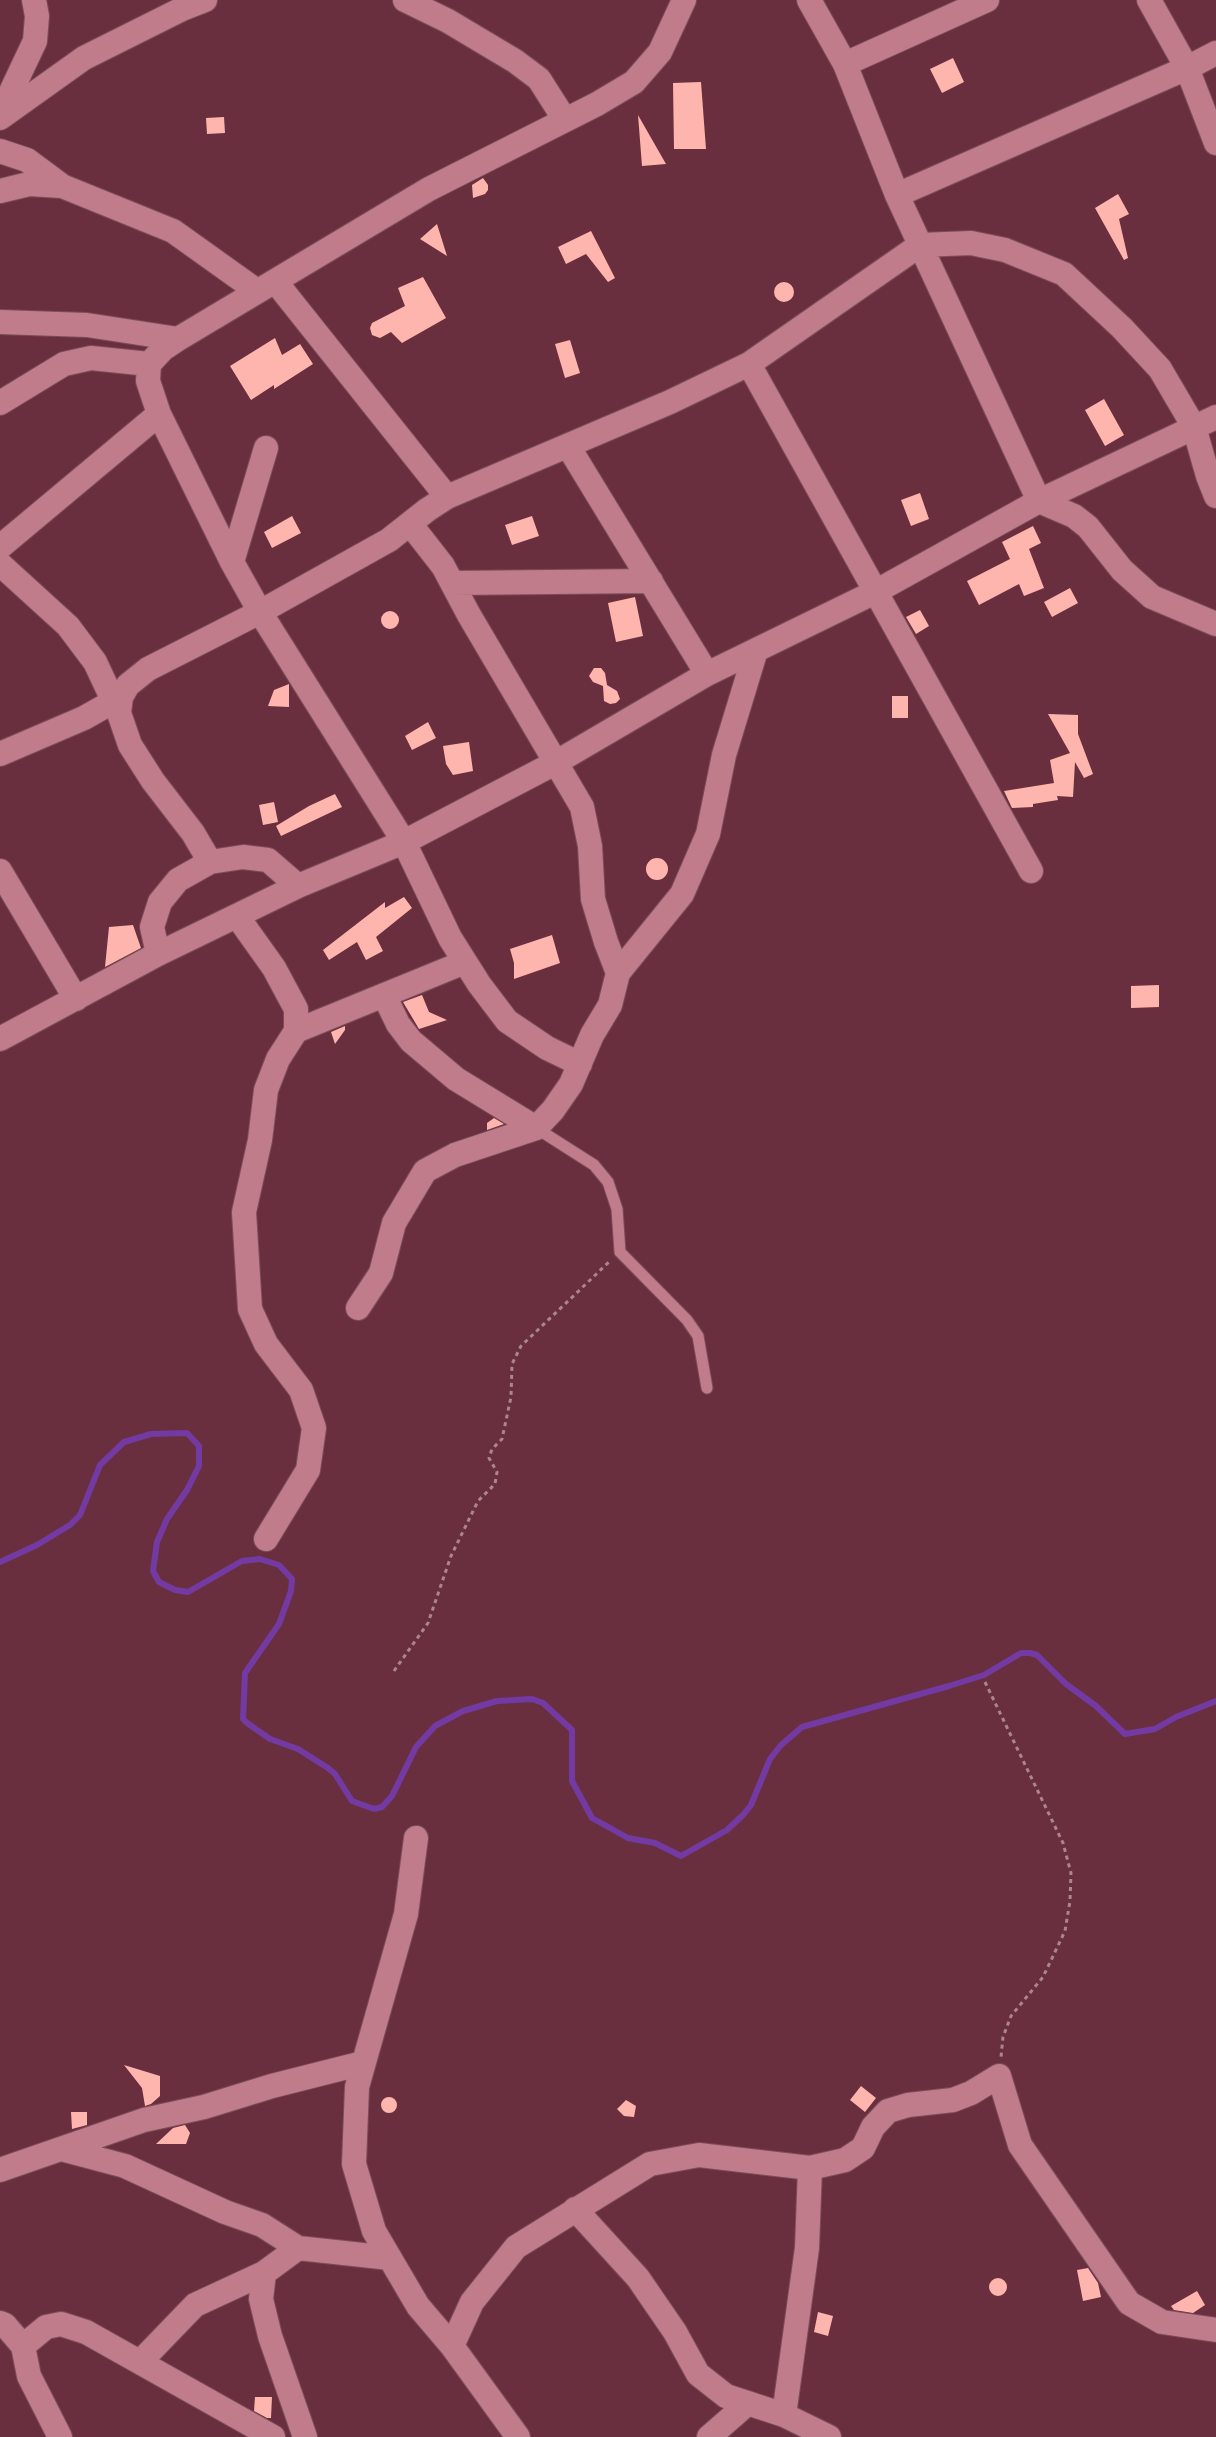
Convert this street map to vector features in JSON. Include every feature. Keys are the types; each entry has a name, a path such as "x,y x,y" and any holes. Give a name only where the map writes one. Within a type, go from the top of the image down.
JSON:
{"street":[{"path":"0,116 35,42 37,16 34,0"},
{"path":"0,116 84,58 182,9 205,0"},
{"path":"405,0 448,21 515,61 539,79 565,120"},
{"path":"580,1064 547,1048 507,1021 450,938 404,842 260,612 232,562 159,414 148,381 149,364 164,349 178,339 429,189 565,120 634,82 660,52 684,0"},
{"path":"809,0 845,64 897,195 1039,501 1074,516 1088,527 1122,570 1152,597 1216,624"},
{"path":"845,64 987,0"},
{"path":"1149,0 1187,68 1216,143"},
{"path":"897,195 1187,68 1216,53"},
{"path":"0,151 27,160 62,186 174,231 266,286 447,497"},
{"path":"0,191 29,184 62,186"},
{"path":"117,707 120,697 128,685 148,669 260,612 389,540 447,497 568,446 749,364 920,245 971,244 1005,250 1064,274 1122,328 1160,369 1194,427 1208,476 1216,496"},
{"path":"0,322 87,324 178,339"},
{"path":"0,403 64,364 91,358 149,364"},
{"path":"749,364 1031,871"},
{"path":"0,547 159,414"},
{"path":"0,1039 158,954 298,886 404,842 555,763 707,674 875,592 1039,501 1216,417"},
{"path":"568,446 707,674"},
{"path":"232,562 266,448"},
{"path":"411,525 442,566 582,807 590,846 593,899 618,973"},
{"path":"0,564 68,626 96,662 117,707 130,745 153,781 193,833 210,862"},
{"path":"452,583 651,582"},
{"path":"358,1308 382,1272 394,1223 425,1171 455,1155 536,1128 553,1110 572,1084 592,1035 610,1005 618,973 682,894 708,834 724,755 756,650"},
{"path":"0,754 84,718 117,707"},
{"path":"158,954 152,927 160,902 178,880 210,862 243,857 268,860 298,886"},
{"path":"0,871 76,999"},
{"path":"237,916 274,968 296,1009 296,1031 278,1059 266,1090 260,1140 244,1212 250,1309 266,1344 301,1390 314,1428 308,1470 266,1539"},
{"path":"296,1031 465,962"},
{"path":"384,995 398,1024 411,1042 456,1079 536,1128"},
{"path":"416,1838 406,1914 357,2087 354,2164 374,2231 418,2306 452,2346 518,2437"},
{"path":"0,2170 144,2120 204,2107 272,2086 363,2063"},
{"path":"452,2346 472,2302 516,2247 574,2209 650,2164 699,2155 810,2168 845,2160 863,2148 873,2127 888,2111 908,2105 953,2100 971,2093 999,2076 1020,2145 1129,2303 1162,2322 1216,2330"},
{"path":"61,2149 124,2166 225,2212 262,2225 298,2248 390,2258"},
{"path":"784,2415 807,2248 810,2168"},
{"path":"574,2209 638,2278 676,2332 698,2374 726,2396 784,2415 829,2437"},
{"path":"140,2362 194,2305 264,2274 298,2248"},
{"path":"264,2274 260,2299 270,2336 305,2437"},
{"path":"0,2323 5,2325 23,2346 29,2376 60,2437"},
{"path":"23,2346 46,2326 61,2324 86,2332 273,2437"},
{"path":"709,2437 748,2403"}],"lane":[{"path":"536,1128 594,1165 608,1182 617,1209 620,1252 687,1320 698,1336 707,1388"}],"path":[{"path":"394,1670 428,1623 451,1556 478,1500 495,1484 496,1472 489,1458 492,1449 502,1439 511,1397 512,1364 521,1346 620,1252"},
{"path":"985,1682 1063,1843 1071,1873 1070,1901 1065,1931 1042,1977 1010,2016 1003,2037 999,2076"}],"building":[{"path":"953,58 964,82 942,93 930,69"},
{"path":"701,82 706,149 674,149 673,83"},
{"path":"638,115 666,164 642,166"},
{"path":"224,117 225,133 207,134 206,118"},
{"path":"483,178 488,185 488,190 485,194 473,198 472,185"},
{"path":"1118,194 1129,214 1119,219 1128,258 1124,260 1095,208"},
{"path":"437,224 447,256 420,239"},
{"path":"591,231 615,278 608,282 586,254 566,264 558,247"},
{"path":"423,277 446,318 402,343 391,332 380,338 372,335 370,328 372,323 405,306 398,288"},
{"path":"784,282 791,285 794,292 791,299 784,302 777,299 774,292 777,285"},
{"path":"275,338 282,355 300,344 313,364 274,389 274,385 251,400 230,366"},
{"path":"570,340 580,373 565,378 555,344"},
{"path":"1104,399 1124,435 1105,446 1085,410"},
{"path":"920,493 929,519 911,526 901,500"},
{"path":"292,516 301,533 272,548 264,532"},
{"path":"532,516 539,536 512,545 505,525"},
{"path":"1033,526 1041,543 1029,549 1044,588 1024,596 1019,584 979,605 967,581 1010,559 1002,542"},
{"path":"1070,588 1078,603 1052,617 1044,602"},
{"path":"635,597 643,636 616,642 608,603"},
{"path":"920,610 929,626 916,634 906,617"},
{"path":"386,611 394,611 399,616 397,627 386,629 381,624 381,616"},
{"path":"594,668 601,668 605,673 607,685 617,691 620,699 616,703 610,704 604,701 603,686 593,682 589,676"},
{"path":"289,684 289,707 268,706 274,690"},
{"path":"892,696 908,696 908,718 892,718"},
{"path":"1048,714 1078,715 1078,734 1093,774 1084,778 1075,762 1073,797 1057,796 1058,800 1033,804 1033,807 1012,808 1004,791 1054,783 1050,760 1070,753"},
{"path":"428,722 436,738 412,750 405,736"},
{"path":"469,742 473,771 453,775 446,764 443,746"},
{"path":"335,794 342,807 281,836 276,826 309,806"},
{"path":"274,802 278,822 263,825 259,805"},
{"path":"657,858 665,861 668,869 665,877 657,880 649,877 646,869 649,861"},
{"path":"404,897 412,908 376,937 383,951 366,960 357,942 329,960 323,950 385,902 385,908"},
{"path":"133,925 141,948 105,967 109,927"},
{"path":"552,935 560,963 514,979 514,963 510,949"},
{"path":"1159,985 1159,1007 1131,1008 1131,986"},
{"path":"422,995 429,1012 447,1020 419,1029 403,1002"},
{"path":"345,1026 345,1030 335,1044 331,1032"},
{"path":"494,1118 504,1124 487,1130 487,1123"},
{"path":"124,2065 160,2076 160,2096 151,2104 145,2106 142,2088"},
{"path":"861,2086 876,2098 865,2112 850,2100"},
{"path":"386,2097 392,2097 397,2102 395,2111 386,2113 381,2108 381,2102"},
{"path":"626,2100 636,2106 634,2117 624,2116 617,2109"},
{"path":"71,2112 87,2112 87,2125 72,2129"},
{"path":"185,2125 190,2133 186,2144 156,2144 173,2128"},
{"path":"1088,2268 1098,2283 1101,2297 1083,2301 1077,2270"},
{"path":"998,2278 1004,2281 1007,2287 1004,2293 998,2296 992,2293 989,2287 992,2281"},
{"path":"1197,2291 1205,2305 1193,2313 1174,2310 1171,2306"},
{"path":"818,2312 833,2316 828,2336 814,2332"},
{"path":"255,2397 272,2397 271,2418 267,2418 254,2411"}],"waterway":[{"path":"0,1562 37,1545 70,1525 80,1515 100,1465 124,1442 151,1434 187,1433 199,1446 199,1466 187,1490 167,1519 157,1542 153,1571 159,1582 175,1590 188,1592 242,1561 260,1559 279,1565 292,1579 291,1591 279,1624 245,1673 243,1719 247,1723 270,1739 298,1749 328,1768 335,1774 352,1801 374,1809 382,1807 392,1796 416,1747 435,1726 463,1711 497,1701 532,1699 543,1703 572,1730 572,1781 592,1818 628,1838 655,1843 681,1856 727,1830 743,1815 751,1805 770,1759 781,1745 802,1727 984,1675 1021,1653 1037,1655 1066,1684 1096,1706 1125,1734 1155,1729 1176,1717 1216,1701"}]}
